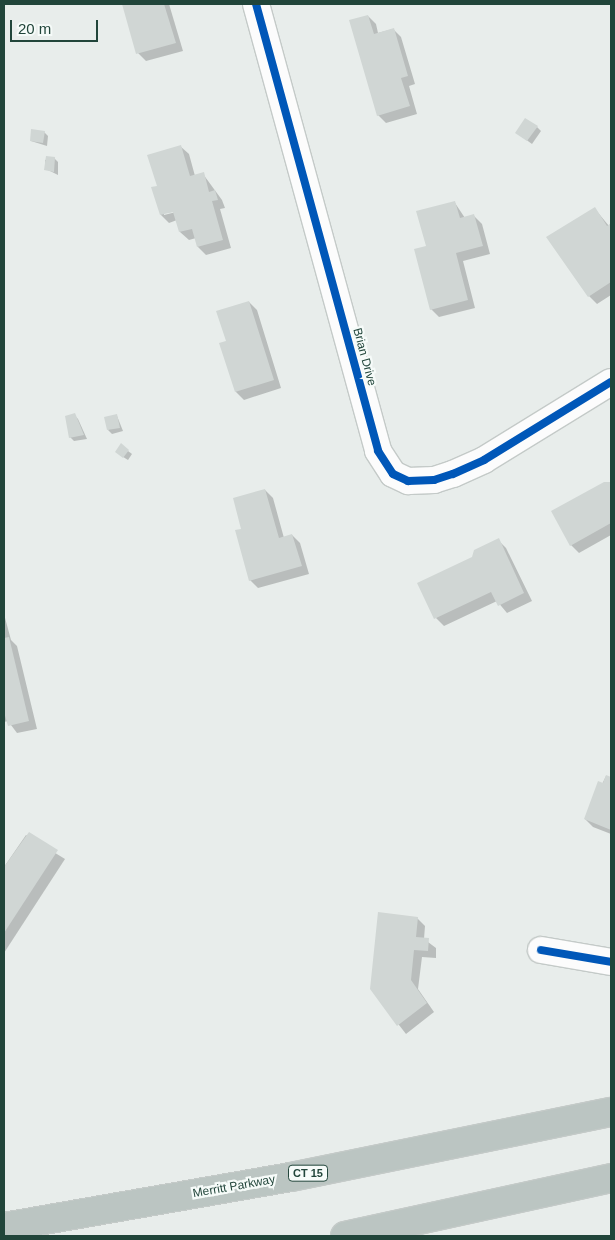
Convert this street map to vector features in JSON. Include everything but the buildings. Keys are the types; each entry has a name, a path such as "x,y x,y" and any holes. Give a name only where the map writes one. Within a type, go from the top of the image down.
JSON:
{"highway":[{"name":"Merritt Parkway","path":"4,1227 291,1177 611,1112"},
{"path":"346,1236 611,1178"}],"street":[{"name":"Brian Drive","path":"256,4 378,451 393,474 408,481 434,480 453,474 484,460 611,382"},
{"path":"541,950 611,962"}],"cycle path":[{"path":"256,4 378,451 393,474 408,481 434,480 453,474 484,460 611,382"},
{"path":"541,950 611,962"}]}
